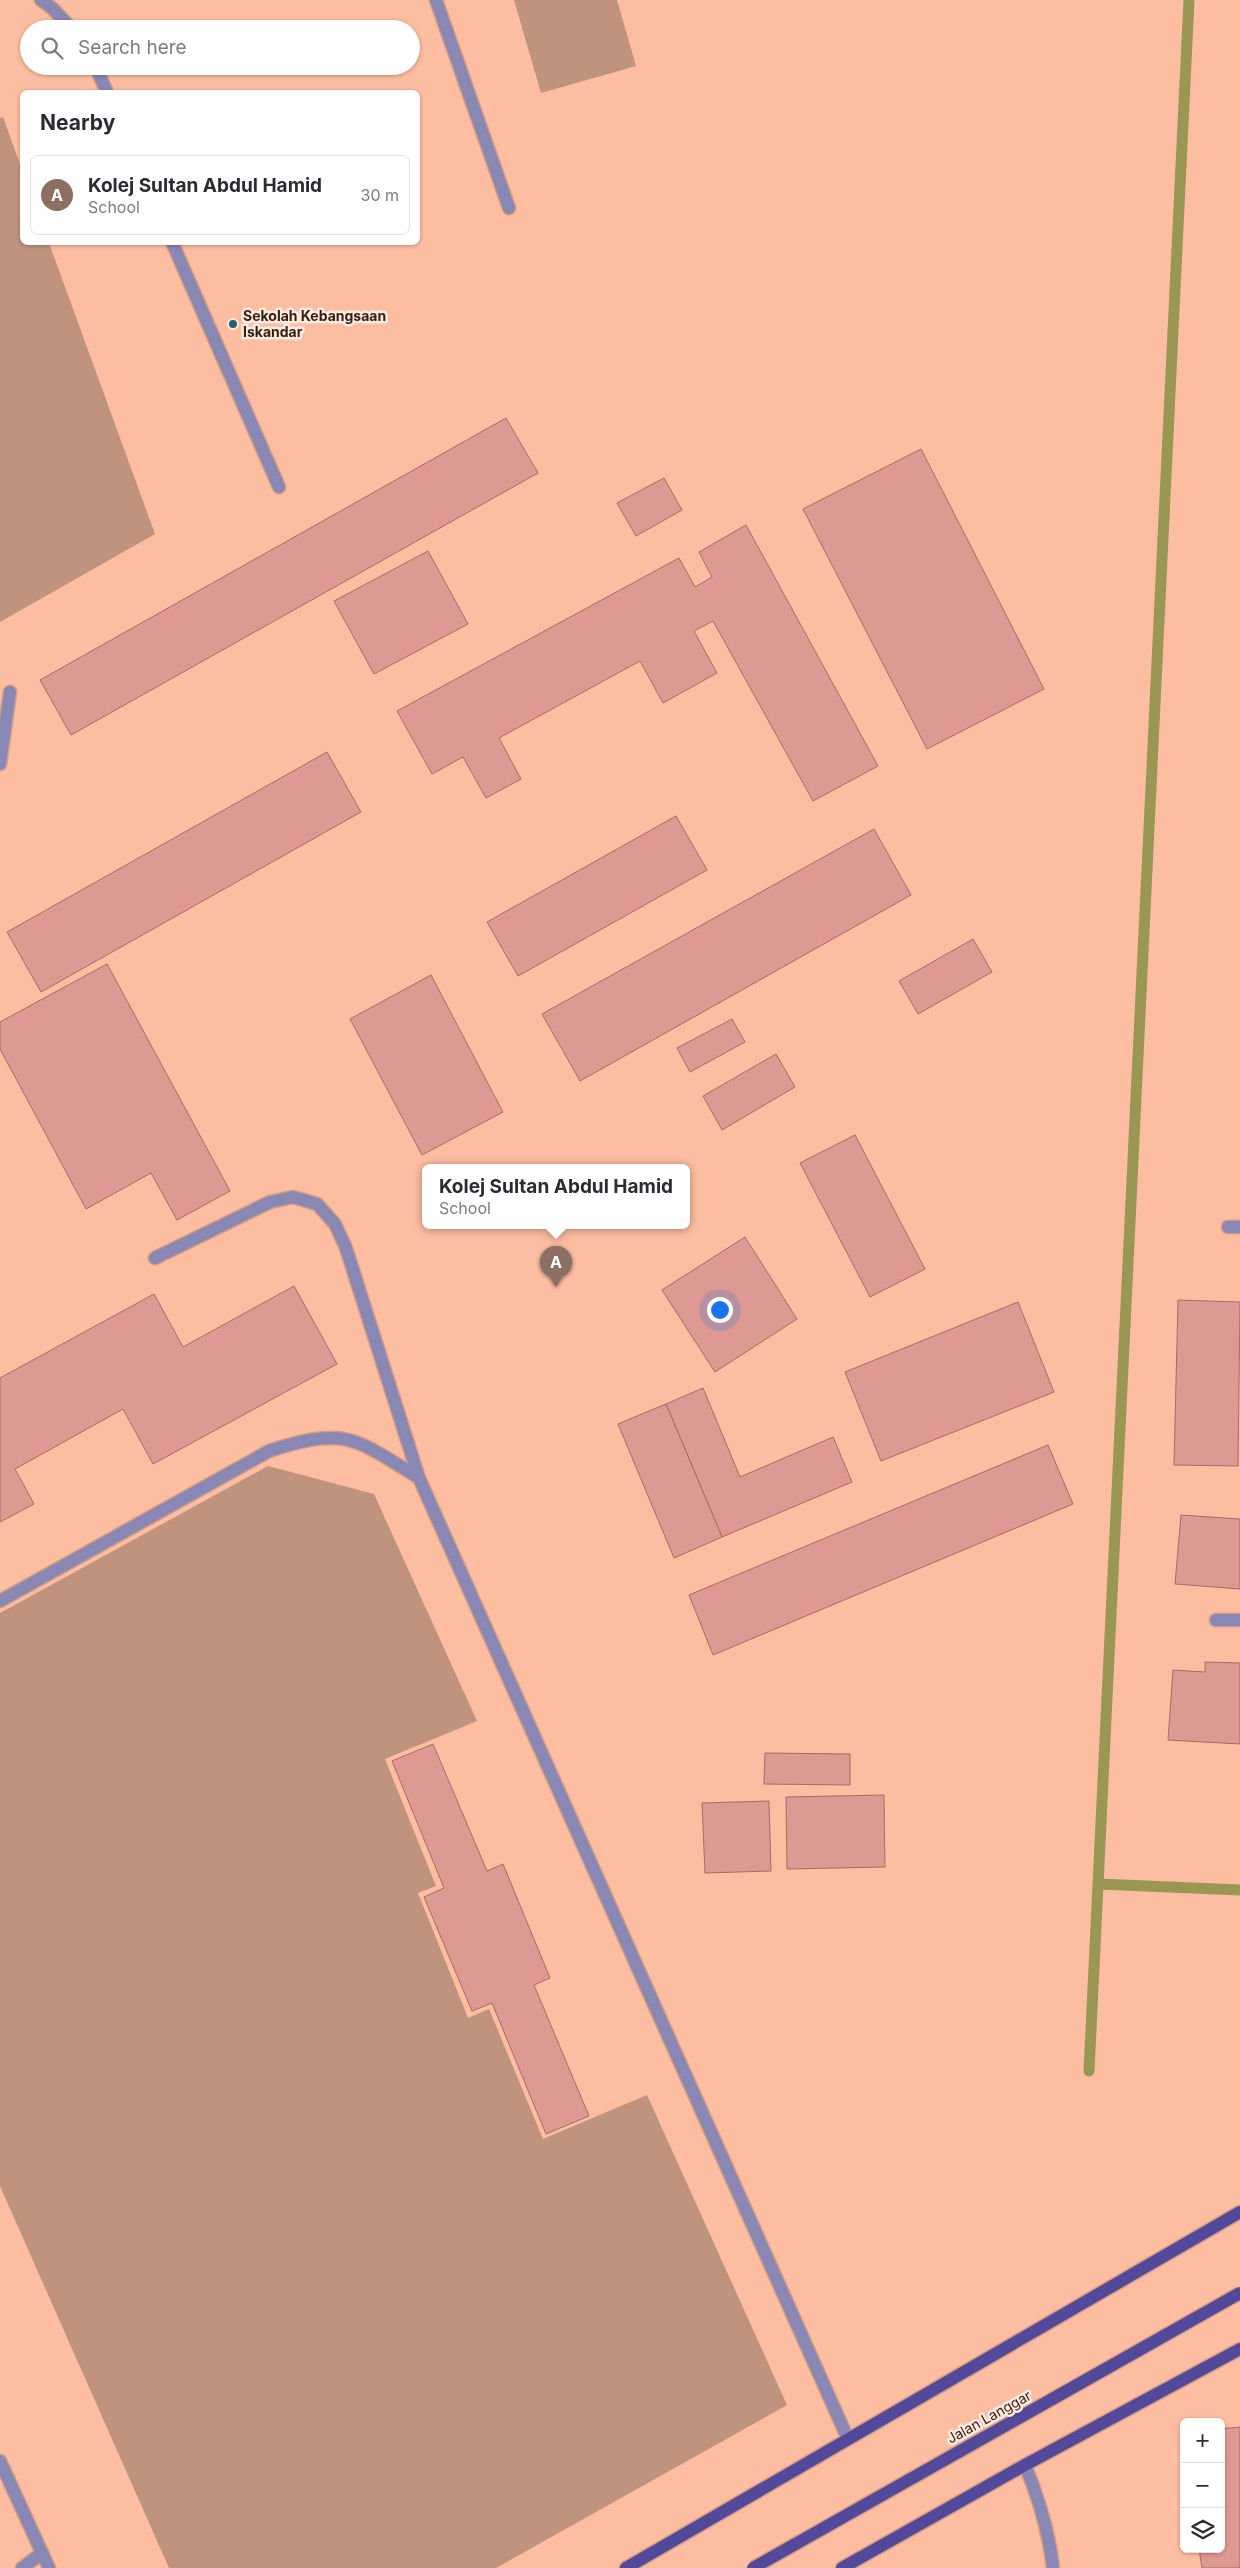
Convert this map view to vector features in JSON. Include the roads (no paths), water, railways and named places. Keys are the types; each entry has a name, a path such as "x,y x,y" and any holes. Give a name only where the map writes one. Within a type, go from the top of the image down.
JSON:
{"main road":[{"path":"626,2568 1240,2212"},
{"name":"Jalan Langgar","path":"753,2568 1240,2293"},
{"path":"842,2568 1025,2465 1240,2349"}],"street":[{"path":"41,0 63,20"},
{"path":"436,0 509,208"},
{"path":"99,75 105,90"},
{"path":"173,245 279,487"},
{"path":"0,764 10,692"},
{"path":"155,1258 270,1202 293,1197 317,1204 335,1224 346,1248 419,1478 848,2439"},
{"path":"0,1601 269,1451 304,1439 335,1436 364,1443 419,1478"},
{"path":"1216,1620 1240,1620"},
{"path":"0,2462 49,2568"},
{"path":"1025,2465 1038,2496 1047,2528 1053,2568"},
{"path":"22,2568 42,2553"}],"waterway":[{"path":"1089,2071 1189,0"},
{"path":"1099,1884 1240,1890"}],"place":[{"name":"Sekolah Kebangsaan Iskandar","path":"233,324"},
{"name":"Kolej Sultan Abdul Hamid","path":"556,1287"}]}
